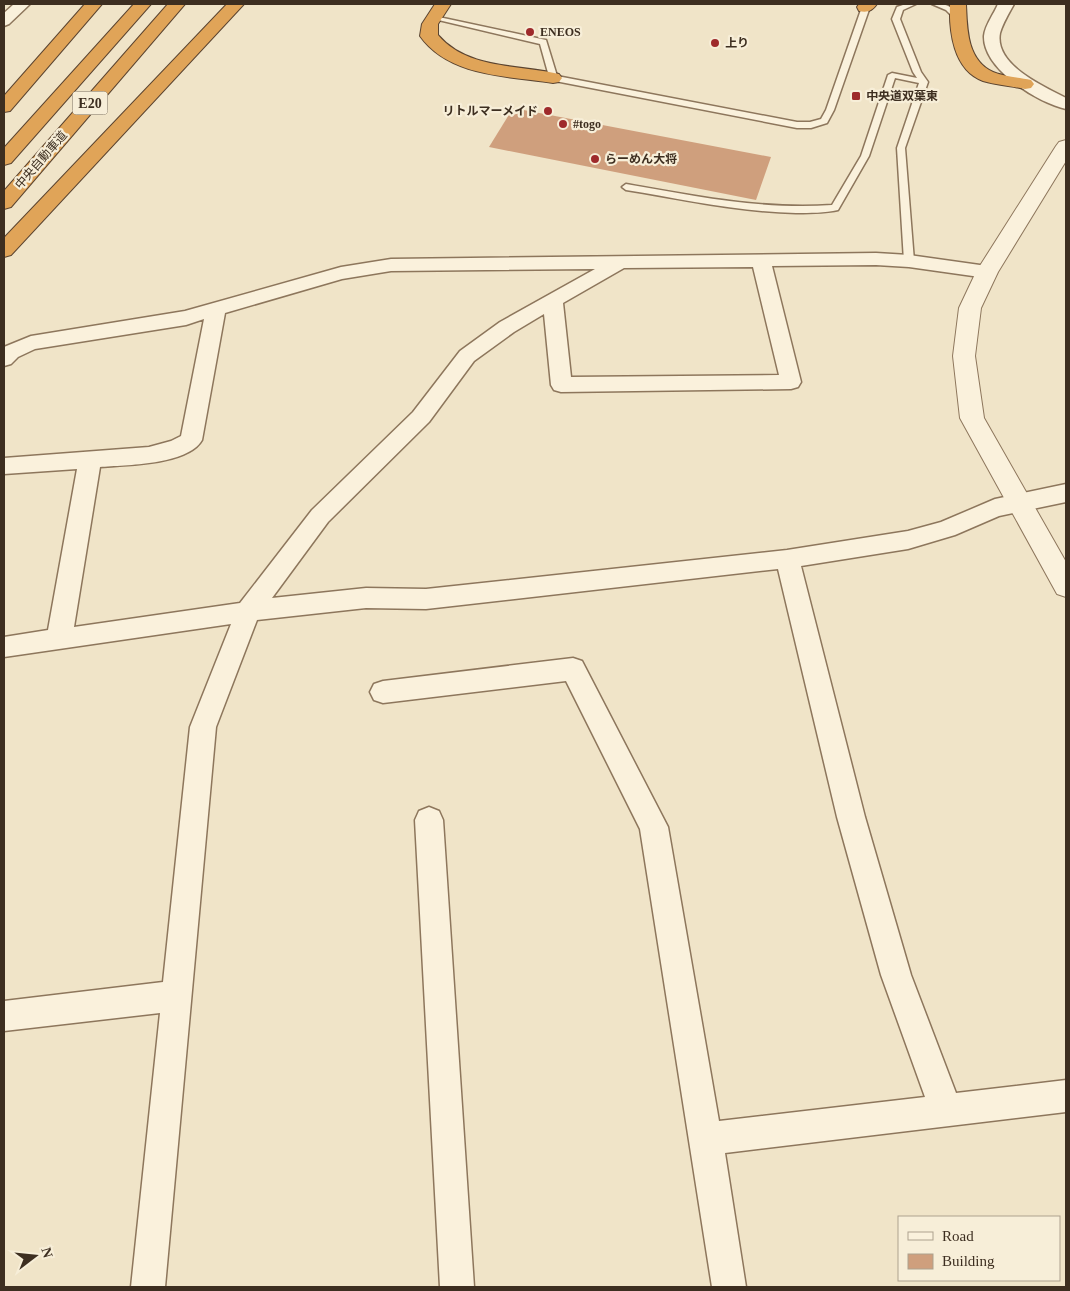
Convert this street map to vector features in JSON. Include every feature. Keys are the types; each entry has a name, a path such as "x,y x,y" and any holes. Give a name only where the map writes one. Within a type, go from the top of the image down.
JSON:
{"highway":[{"path":"4,107 94,4"},
{"name":"中央自動車道","path":"4,158 143,4"},
{"name":"中央自動車道","path":"4,203 177,4"},
{"path":"4,250 236,4"},
{"path":"958,10 963,52 976,70 988,76 1025,84"},
{"path":"438,11 430,24 429,36 438,47 450,56 492,67 553,78"}],"street":[{"path":"4,20 22,4"},
{"path":"1006,4 992,36 996,53 1007,69 1025,84 1066,104"},
{"path":"1066,146 987,272 970,308 964,356 972,418 1066,586"},
{"path":"4,359 11,352 31,343 186,318 341,273 391,265 876,260 909,261 987,272"},
{"path":"554,300 561,385 791,382 761,261"},
{"path":"148,1287 203,727 248,611 320,516 421,417 467,356 507,326 619,263"},
{"path":"4,466 150,455 177,448 191,440 216,310"},
{"path":"59,638 90,459"},
{"path":"4,647 300,604 366,598 426,599 787,559 908,540 947,530 995,508 1066,493"},
{"path":"787,559 851,817 896,975 946,1110"},
{"path":"383,692 573,669 654,827 706,1139 728,1287"},
{"path":"429,820 457,1287"},
{"path":"4,1016 176,996"},
{"path":"706,1139 1066,1096"}],"lane":[{"path":"912,4 900,9 896,19 917,72 924,82"},
{"path":"936,4 958,10"},
{"path":"438,11 542,42 553,78 797,125 811,125 824,121 830,110 867,5"},
{"path":"626,187 761,209 815,210 834,208 865,156 892,75 924,82"},
{"path":"909,261 902,148 924,82"}],"building":[{"path":"513,108 771,157 756,200 489,147"}],"place":[{"name":"ENEOS","path":"530,32"},
{"name":"上り","path":"715,43"},
{"name":"中央道双葉東","path":"856,96"},
{"name":"リトルマーメイド","path":"548,111"},
{"name":"#togo","path":"563,124"},
{"name":"らーめん大将","path":"595,159"}]}
